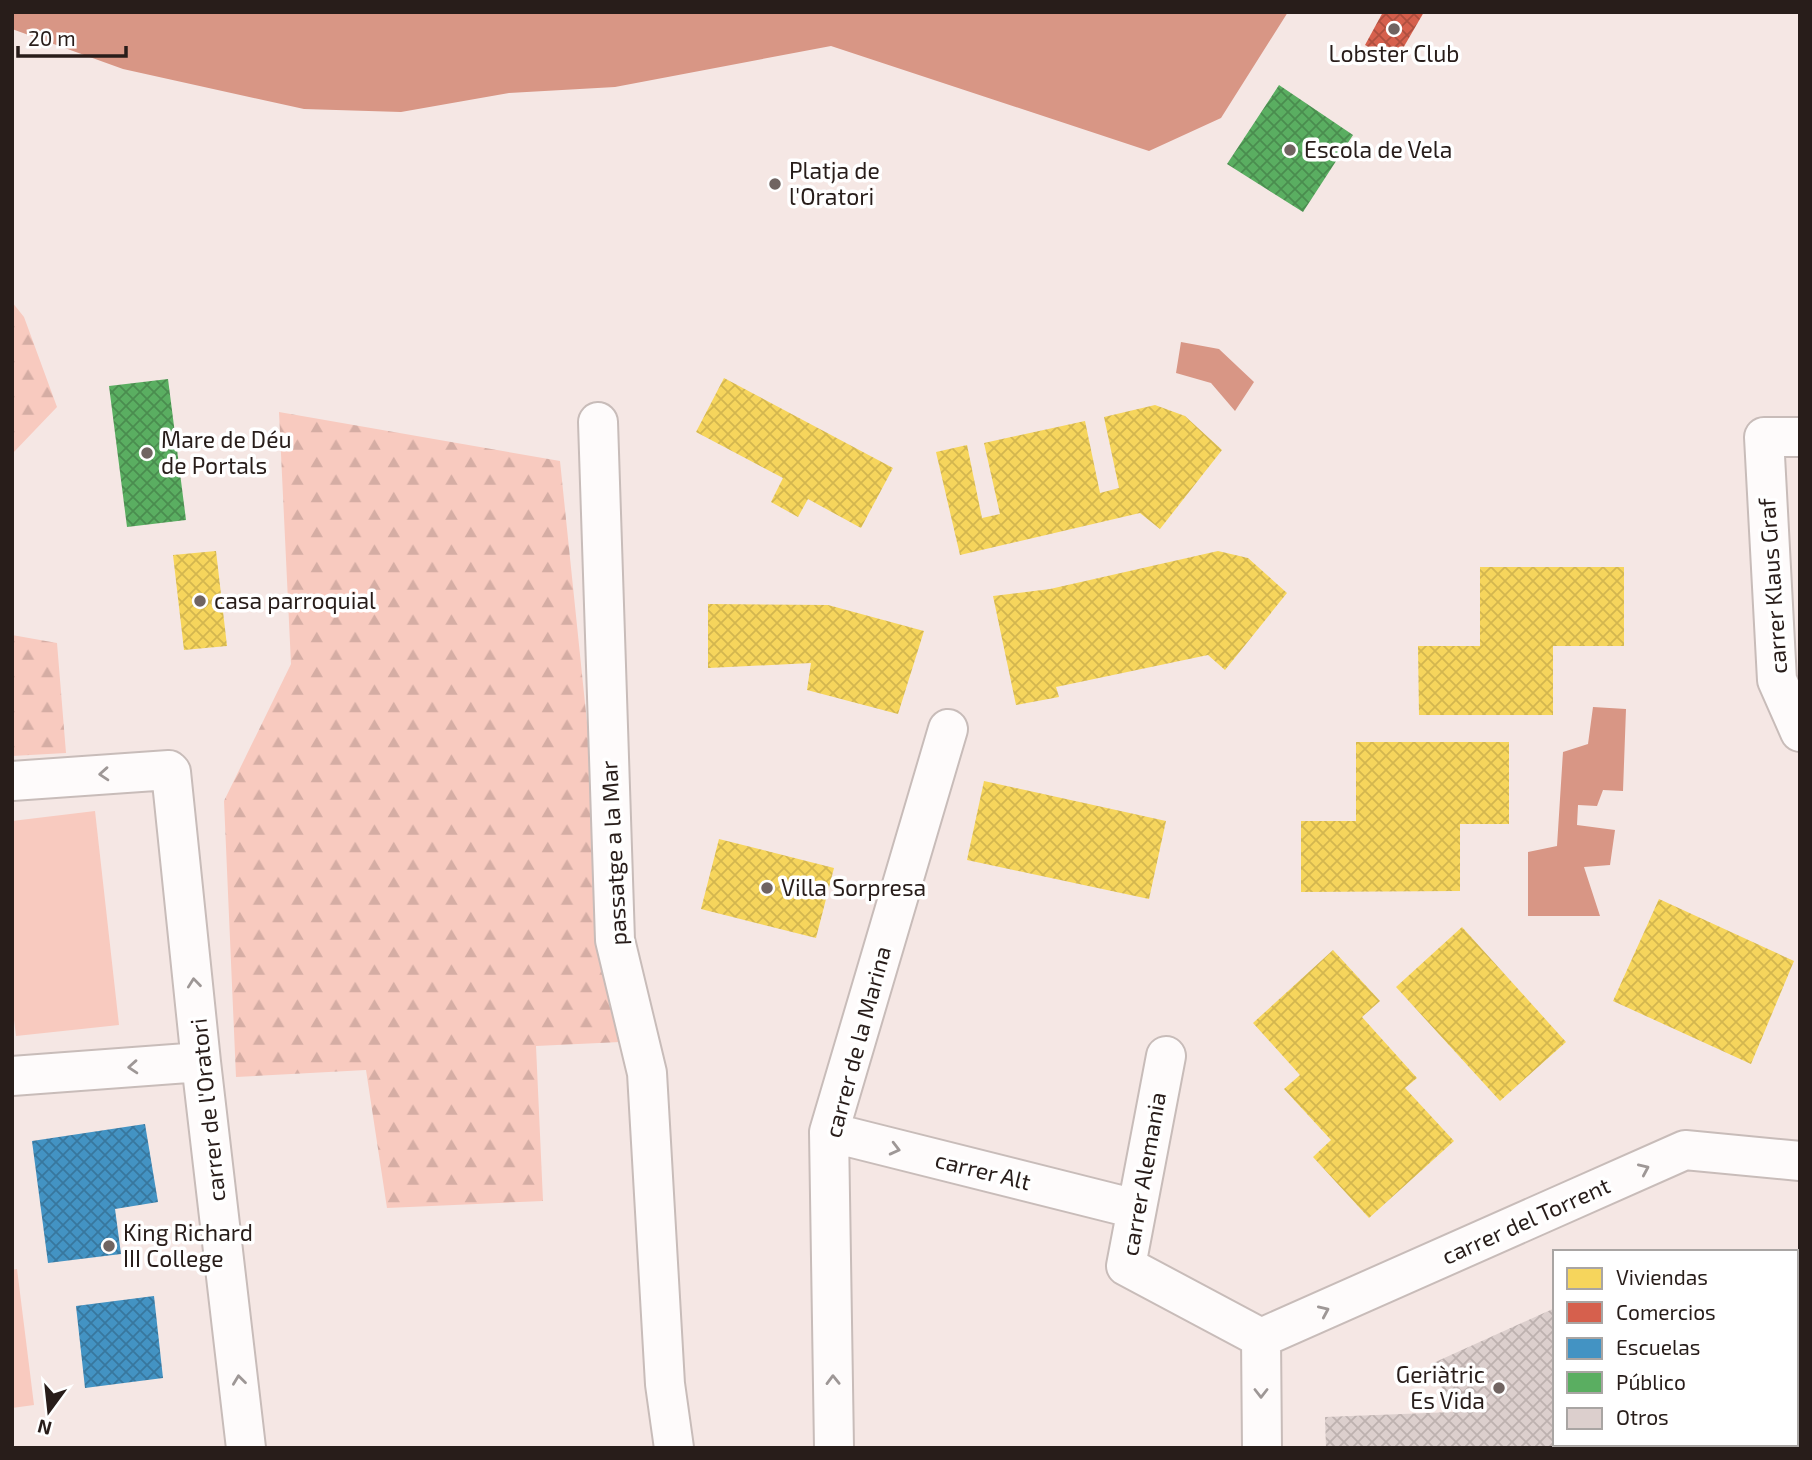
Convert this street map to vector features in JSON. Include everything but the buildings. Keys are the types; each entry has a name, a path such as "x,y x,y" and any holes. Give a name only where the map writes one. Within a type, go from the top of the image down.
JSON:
{"street":[{"name":"passatge a la Mar","path":"598,422 615,940 647,1073 665,1384 674,1448"},
{"name":"carrer Klaus Graf","path":"1782,437 1786,575 1777,680 1800,732"},
{"name":"carrer de la Marina","path":"834,1448 829,1132 948,729"},
{"name":"carrer de l'Oratori","path":"12,780 169,770 172,772 201,1062 246,1448"},
{"name":"carrer Alemania","path":"1166,1056 1126,1266 1261,1338"},
{"path":"12,1076 201,1062"},
{"name":"carrer Alt","path":"829,1132 1136,1209"},
{"name":"carrer del Torrent","path":"1261,1338 1685,1150 1800,1161"},
{"path":"1261,1338 1262,1448"}],"green space":[{"path":"12,302 24,317 57,407 12,454"},
{"path":"279,412 560,461 620,1042 536,1046 543,1201 387,1208 366,1070 236,1077 224,801 291,664"},
{"path":"12,635 57,643 66,753 12,756"},
{"path":"95,811 119,1025 16,1036 12,1003 12,821"},
{"path":"17,1269 34,1405 12,1408 12,1270"}],"shaded area":[{"path":"12,12 1288,12 1221,118 1149,151 831,46 615,87 509,93 401,112 304,109 123,69 12,29"},
{"path":"1181,342 1219,349 1254,382 1235,411 1211,383 1176,373"},
{"path":"1593,707 1626,709 1623,791 1603,790 1597,806 1578,805 1577,825 1615,830 1610,865 1584,867 1600,916 1528,916 1528,852 1557,846 1563,752 1588,744"}],"place":[{"name":"Lobster Club","path":"1394,29"},
{"name":"Escola de Vela","path":"1290,150"},
{"name":"Platja de l'Oratori","path":"775,184"},
{"name":"Mare de Déu de Portals","path":"147,453"},
{"name":"casa parroquial","path":"200,601"},
{"name":"Villa Sorpresa","path":"767,888"},
{"name":"King Richard III College","path":"109,1246"},
{"name":"Geriàtric Es Vida","path":"1499,1388"}]}
